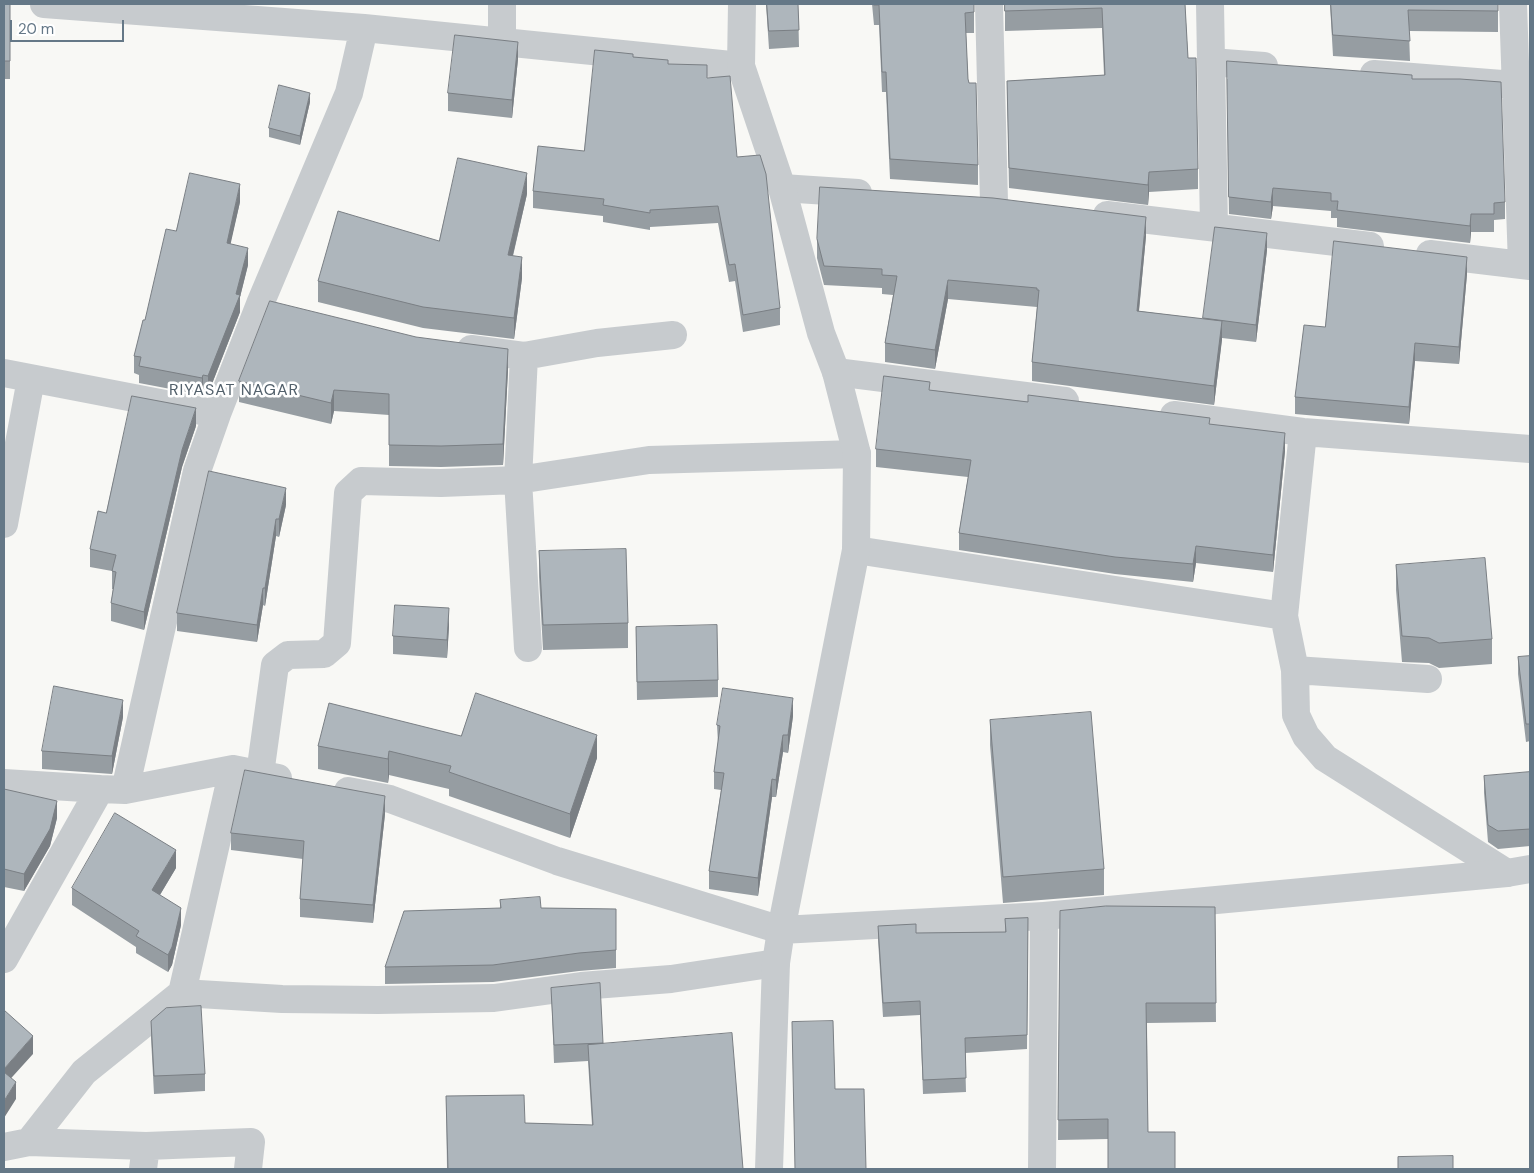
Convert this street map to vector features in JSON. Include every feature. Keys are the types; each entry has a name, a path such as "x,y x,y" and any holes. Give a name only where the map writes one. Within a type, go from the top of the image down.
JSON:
{"street":[{"path":"44,4 364,28 741,66"},
{"path":"502,4 502,42"},
{"path":"742,4 741,66 782,188 821,333 836,372 857,454 856,550 776,963 769,1169"},
{"path":"966,200 1004,203 989,4"},
{"path":"1210,4 1214,227"},
{"path":"1080,212 1526,265 1515,85 1513,4"},
{"path":"4,959 113,790 197,471 260,304 349,92 364,28"},
{"path":"1211,62 1289,68"},
{"path":"1348,72 1515,85"},
{"path":"782,188 879,194"},
{"path":"260,304 288,311"},
{"path":"448,347 524,356 597,343 673,335"},
{"path":"524,356 518,480 528,648"},
{"path":"836,372 1088,404"},
{"path":"4,373 217,414"},
{"path":"4,524 31,379"},
{"path":"1147,412 1302,432 1530,449"},
{"path":"1302,432 1284,616 1295,670 1296,714 1306,736 1325,758 1519,871"},
{"path":"260,774 275,665 288,654 324,654 337,643 348,492 361,480 441,483 518,480 648,460 857,454"},
{"path":"856,550 1284,616"},
{"path":"1295,670 1428,679"},
{"path":"16,1144 84,1072 182,993 233,769"},
{"path":"4,782 113,790 233,769 260,774 390,799 557,861 781,930 1044,916 1519,871"},
{"path":"1042,1169 1044,916"},
{"path":"182,993 282,999 494,998 581,986 671,978 776,963"},
{"path":"16,1144 145,1158 251,1142 248,1169"}],"building":[{"path":"4,4 10,4 10,61 4,61"},
{"path":"767,4 798,4 799,30 769,31"},
{"path":"874,4 974,4 974,12 965,13 968,79 969,83 976,83 978,165 890,159 886,72 882,72 879,5"},
{"path":"1005,4 1185,4 1188,58 1196,58 1198,169 1149,172 1148,185 1009,168 1007,81 1105,75 1102,8 1005,11"},
{"path":"1331,4 1498,4 1498,11 1408,10 1410,41 1333,35"},
{"path":"455,35 518,42 512,100 448,93"},
{"path":"595,50 633,54 633,57 668,60 668,64 707,65 707,78 730,76 737,157 760,155 766,174 780,308 743,315 735,264 729,265 718,206 650,210 650,213 603,205 604,199 533,191 538,146 584,151"},
{"path":"1227,61 1412,75 1412,79 1460,79 1501,82 1505,202 1494,203 1494,214 1471,214 1470,226 1337,210 1338,201 1331,201 1331,193 1273,188 1271,202 1229,197"},
{"path":"279,85 310,93 300,136 269,128"},
{"path":"458,158 527,173 508,255 522,257 514,318 423,307 318,281 338,211 439,241"},
{"path":"190,173 240,184 227,243 248,248 236,294 240,295 208,376 203,375 202,378 139,366 141,357 134,356 143,320 145,320 166,229 176,231"},
{"path":"820,187 993,198 1146,217 1137,311 1222,321 1214,386 1032,362 1039,290 1037,288 948,280 935,350 885,343 897,276 882,275 882,269 824,266 817,239"},
{"path":"1215,227 1267,233 1256,325 1203,318"},
{"path":"1334,241 1467,257 1459,347 1415,343 1409,407 1295,397 1304,325 1325,327"},
{"path":"270,301 416,337 508,349 503,444 389,445 389,394 334,390 331,403 239,381"},
{"path":"884,376 930,382 929,390 1028,402 1028,395 1210,418 1209,424 1285,433 1273,555 1196,546 1193,564 1115,557 959,533 971,460 876,449"},
{"path":"132,396 196,408 182,450 144,612 111,603 116,572 112,571 116,555 90,549 98,511 106,513"},
{"path":"209,471 286,488 279,519 276,519 257,625 177,613"},
{"path":"626,549 628,623 543,625 539,551"},
{"path":"1485,558 1492,639 1439,643 1429,638 1402,636 1396,565"},
{"path":"395,605 449,608 447,640 393,636"},
{"path":"717,625 718,680 637,682 636,627"},
{"path":"1530,656 1530,724 1526,724 1518,657"},
{"path":"54,686 123,700 112,756 42,751"},
{"path":"723,688 793,698 788,735 783,735 776,780 772,779 758,878 709,871 724,773 714,772 720,726 717,725"},
{"path":"476,693 597,735 570,814 449,772 451,766 389,751 388,759 318,746 329,703 461,736"},
{"path":"1091,712 1104,869 1003,877 990,720"},
{"path":"245,770 385,796 373,905 300,899 304,841 231,833"},
{"path":"1530,772 1530,829 1498,831 1488,825 1484,776"},
{"path":"4,789 57,801 50,829 24,874 4,869"},
{"path":"115,813 176,850 152,890 181,908 172,947 168,955 136,936 139,931 72,888"},
{"path":"540,897 541,908 616,909 616,950 579,953 493,965 385,967 404,911 501,908 500,900"},
{"path":"1106,906 1215,907 1216,1003 1146,1003 1148,1132 1175,1132 1175,1169 1108,1169 1108,1119 1058,1120 1060,911"},
{"path":"1028,918 1027,1035 965,1038 966,1078 923,1080 920,1001 883,1003 878,926 916,924 916,933 1006,932 1005,919"},
{"path":"600,983 603,1043 554,1045 551,988"},
{"path":"201,1006 205,1074 154,1076 151,1021 166,1008"},
{"path":"4,1010 33,1036 4,1069"},
{"path":"833,1021 835,1089 864,1089 866,1169 795,1169 792,1022"},
{"path":"732,1033 743,1169 448,1169 446,1096 524,1095 525,1123 593,1125 588,1045"},
{"path":"4,1072 16,1082 4,1101"},
{"path":"1453,1156 1453,1169 1398,1169 1398,1157"}],"district":[{"name":"RIYASAT NAGAR","path":"234,391"}]}
